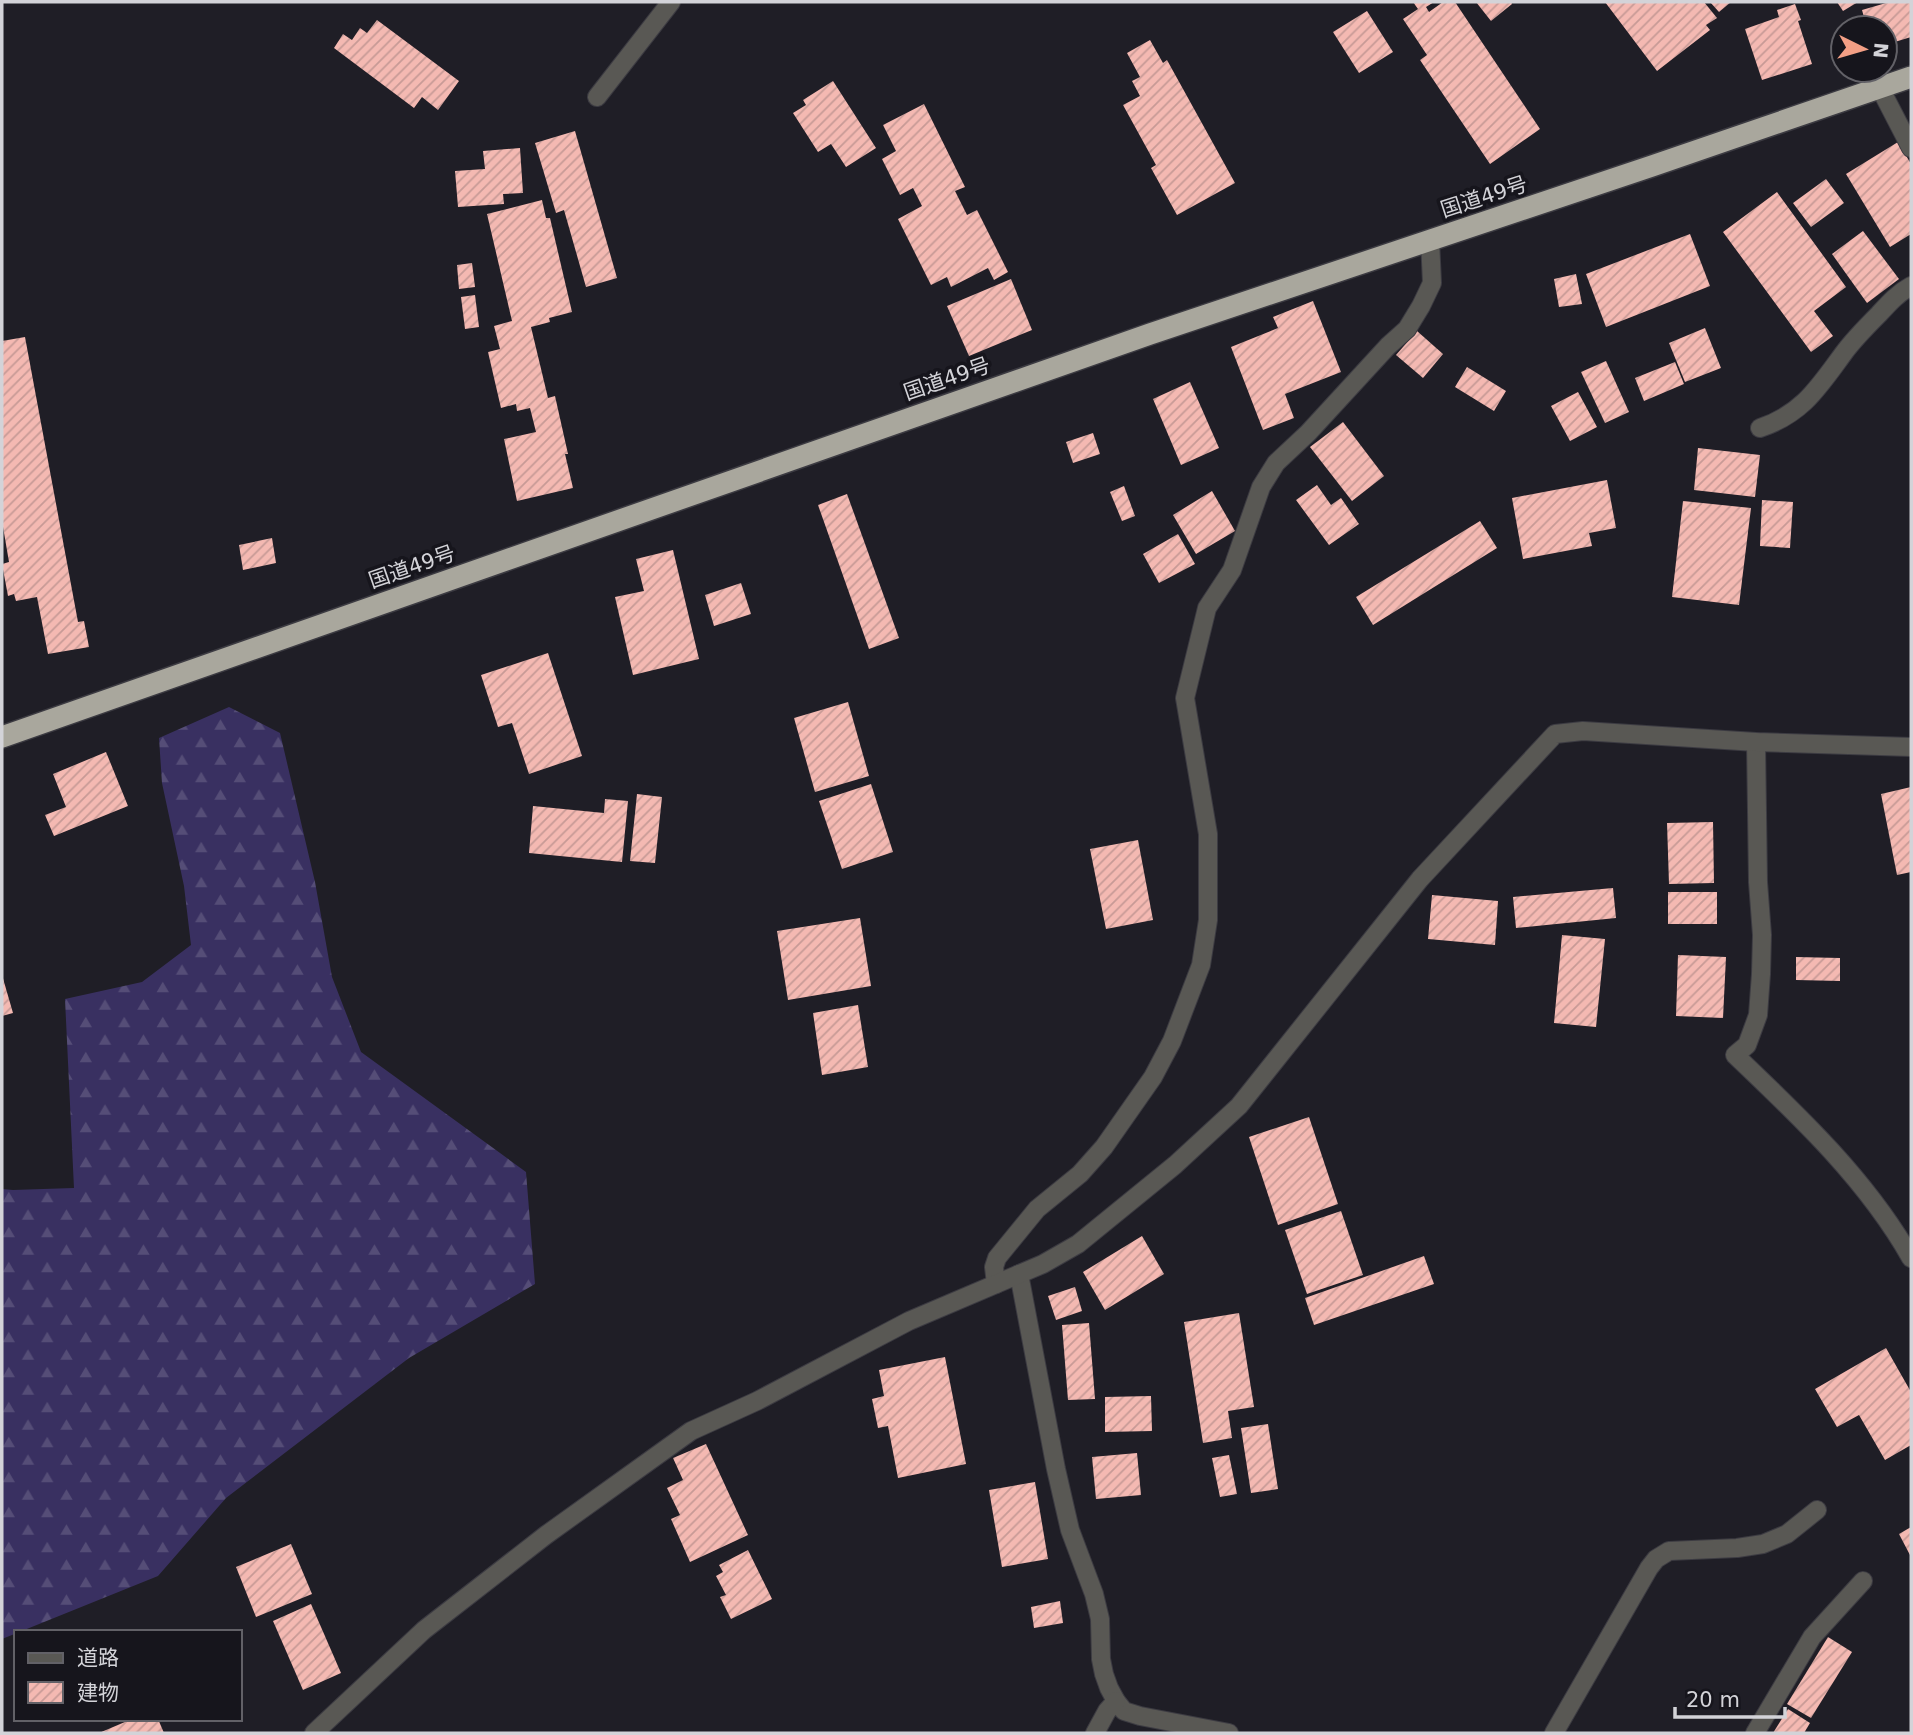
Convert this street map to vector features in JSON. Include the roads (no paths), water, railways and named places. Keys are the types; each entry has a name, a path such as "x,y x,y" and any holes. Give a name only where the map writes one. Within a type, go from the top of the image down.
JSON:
{"highway":[{"name":"国道49号","path":"2,737 1137,339 1911,77"}],"street":[{"path":"597,97 671,2"},
{"path":"1880,88 1911,148"},
{"path":"996,1284 994,1267 998,1258 1037,1209 1080,1174 1104,1147 1153,1077 1172,1041 1201,965 1208,920 1208,834 1185,698 1207,608 1232,570 1261,487 1276,463 1407,329 1421,306 1432,283 1430,240"},
{"path":"1760,428 1793,413 1810,398 1861,332 1892,299 1911,286"},
{"path":"314,1733 433,1623 546,1535 691,1431 757,1401 909,1321 1044,1264 1078,1244 1175,1165 1239,1106 1420,880 1555,734 1583,731 1756,742 1911,747"},
{"path":"1756,742 1761,974 1758,1015 1747,1045 1735,1055 1800,1118 1873,1199 1911,1258"},
{"path":"1019,1274 1056,1469 1070,1530 1094,1594 1100,1619 1104,1674 1115,1700 1124,1711 1140,1716 1229,1733"},
{"path":"1554,1733 1656,1559 1669,1550 1737,1548 1763,1544 1787,1534 1817,1510"},
{"path":"1755,1733 1812,1637 1863,1581"},
{"path":"1095,1733 1115,1700"}]}
